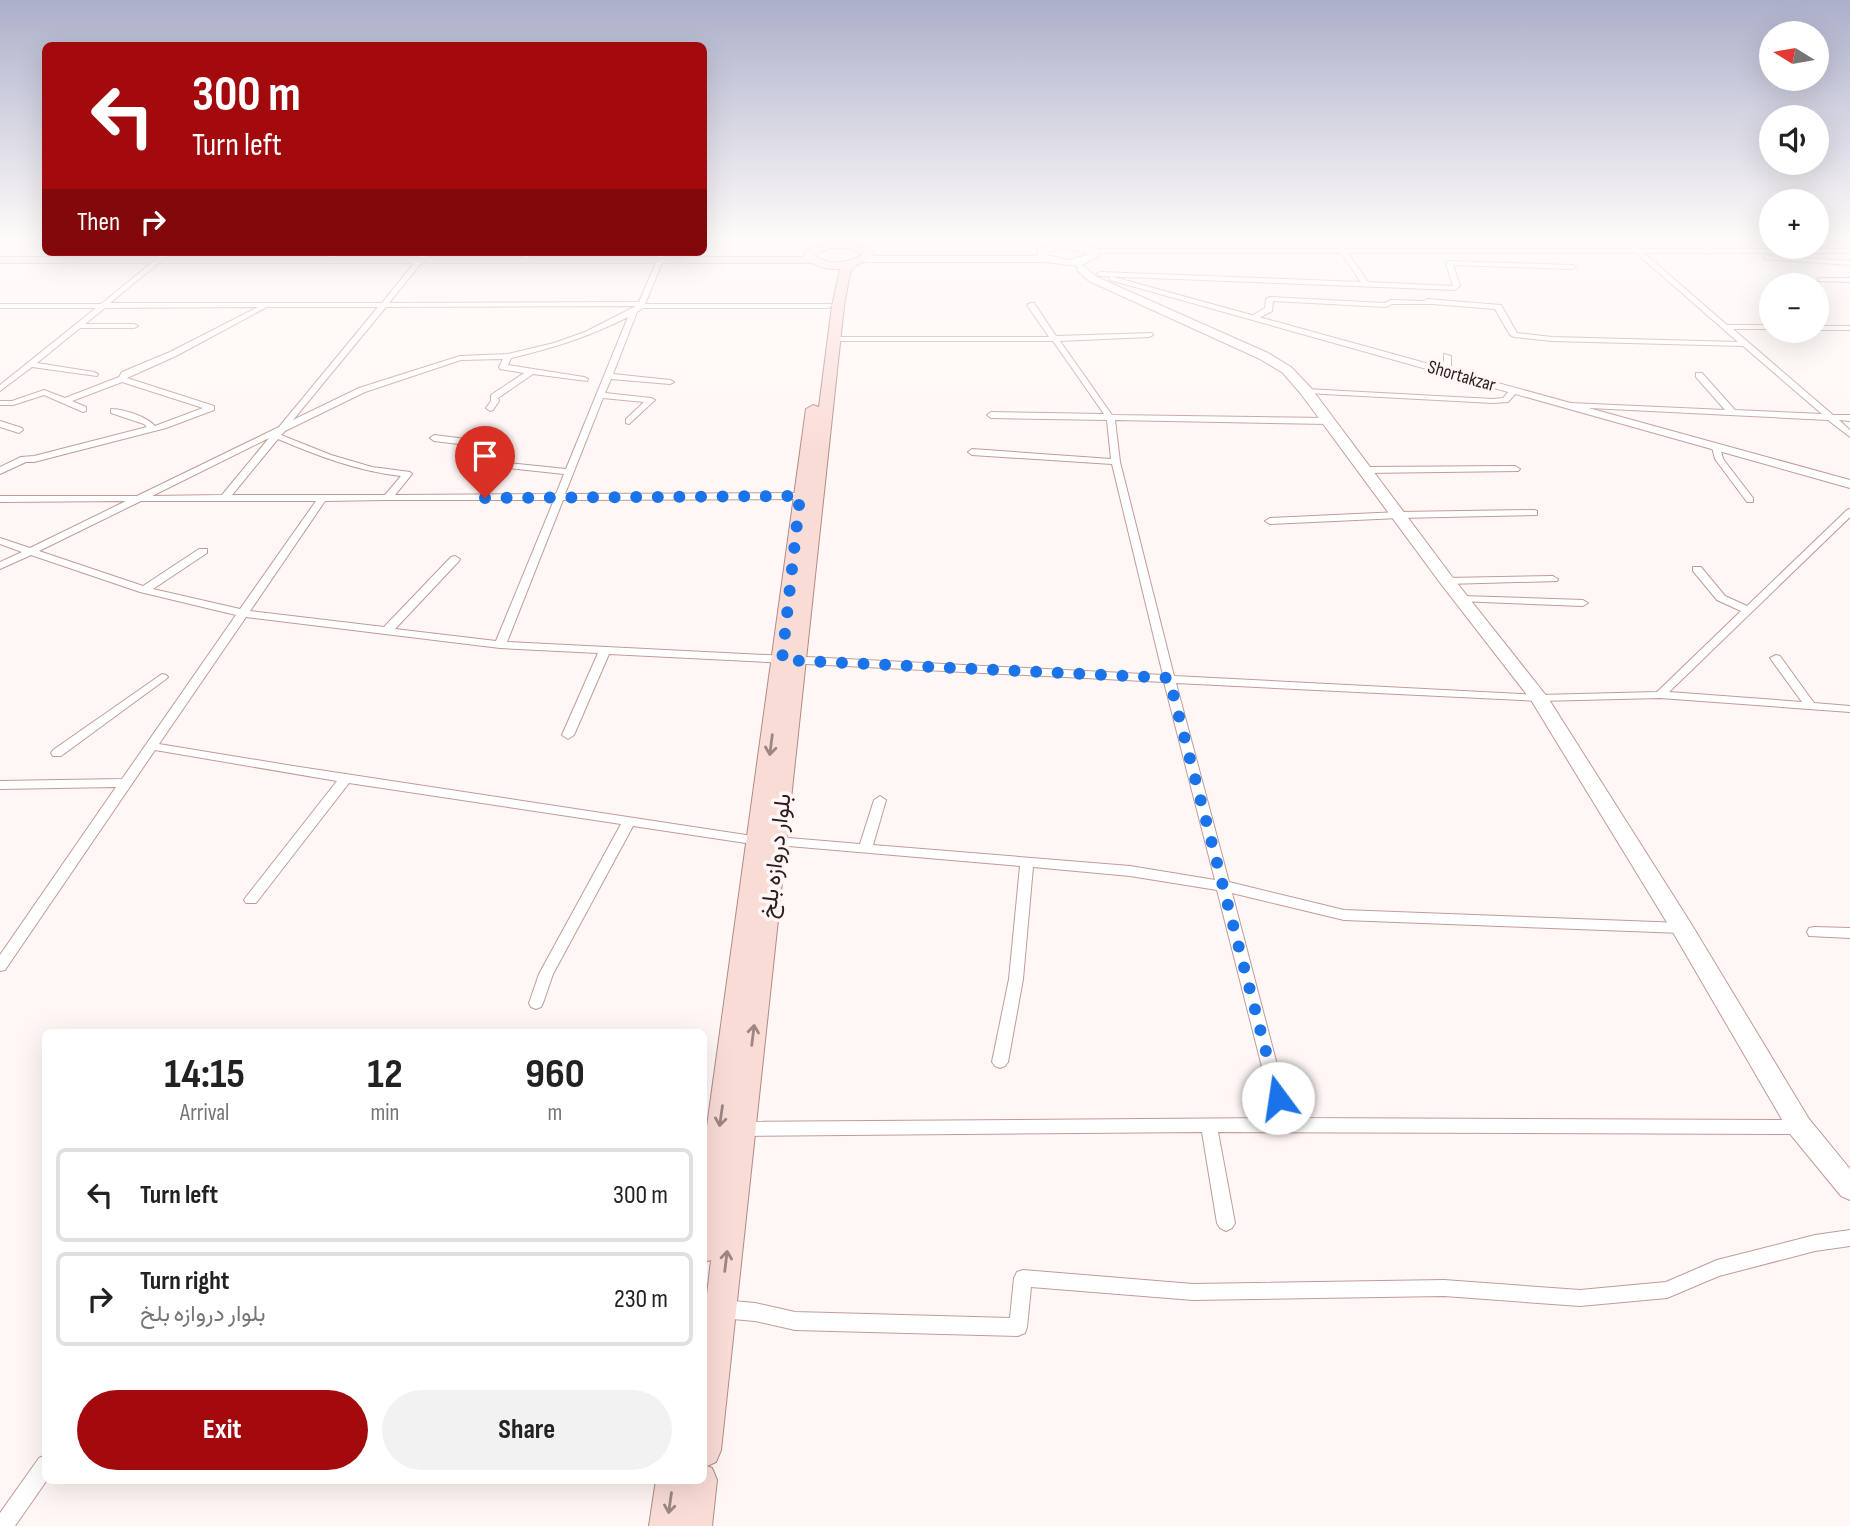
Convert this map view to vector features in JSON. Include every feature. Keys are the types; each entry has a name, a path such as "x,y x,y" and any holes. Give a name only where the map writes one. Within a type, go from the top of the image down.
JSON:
{"main road":[{"name":"بلوار دروازه بلخ","path":"789,660 800,496 828,308"},
{"name":"بلوار دروازه بلخ","path":"707,1425 741,1129 768,841 789,660 839,308"},
{"name":"بلوار دروازه بلخ","path":"707,1195 768,841"},
{"path":"667,1526 672,1484"},
{"path":"694,1526 699,1484"}],"street":[{"path":"0,389 100,308"},
{"path":"66,400 122,379 125,374 173,354 261,308"},
{"path":"225,498 382,308"},
{"path":"0,566 362,390 460,358 508,356 567,342 637,308"},
{"path":"500,645 608,376 638,308"},
{"path":"1033,308 1111,419 1116,462 1284,1125"},
{"path":"1158,308 1264,356 1287,370 1306,391 1447,581 1539,698 1682,929 1800,1127 1850,1188"},
{"name":"Shortakzar","path":"1223,308 1850,484"},
{"path":"1254,317 1269,308"},
{"path":"1499,308 1514,335 1745,344"},
{"path":"1704,308 1850,434"},
{"path":"78,326 134,326"},
{"path":"1726,327 1759,327"},
{"path":"1829,328 1850,328"},
{"path":"835,339 1056,339 1149,335"},
{"path":"508,356 503,367 584,379"},
{"path":"1447,356 1448,371"},
{"path":"31,364 94,374"},
{"path":"490,408 495,401 494,397 501,390 532,371"},
{"path":"1699,375 1731,411"},
{"path":"608,376 670,382"},
{"path":"0,471 24,459 34,459 152,428 211,408 122,379"},
{"path":"1306,391 1493,401 1505,400 1515,390"},
{"path":"0,403 13,403 44,392 83,409"},
{"path":"600,396 651,400 629,421"},
{"path":"1570,405 1850,418"},
{"path":"114,411 147,422 152,428"},
{"path":"991,415 1329,421"},
{"path":"0,424 19,430"},
{"path":"276,436 339,461 371,470 407,474 387,498"},
{"path":"434,438 506,447 492,464 570,472"},
{"path":"1716,447 1719,459 1749,500"},
{"path":"972,452 1116,462"},
{"path":"1365,470 1515,468"},
{"path":"0,499 800,496"},
{"path":"0,966 323,498"},
{"path":"1660,695 1850,512"},
{"path":"1270,521 1534,513"},
{"path":"0,541 144,590 243,613 500,645 1539,698 1660,695 1845,708 1850,721"},
{"path":"144,590 203,551"},
{"path":"387,631 454,559"},
{"path":"1697,569 1721,598 1748,610"},
{"path":"1447,581 1552,579"},
{"path":"1462,599 1583,603"},
{"path":"568,735 605,651"},
{"path":"1776,658 1810,705"},
{"path":"57,753 162,677"},
{"path":"152,746 628,823 768,841 1027,861 1130,872 1224,886 1344,915 1682,929"},
{"path":"251,900 346,778"},
{"path":"0,785 126,783"},
{"path":"865,848 880,800"},
{"path":"536,1003 546,974 628,823"},
{"path":"1000,1062 1016,979 1027,861"},
{"path":"1814,932 1850,933"},
{"path":"741,1129 1209,1125 1800,1127"},
{"path":"1209,1125 1226,1223"},
{"path":"721,1309 755,1312 795,1321 1018,1327 1023,1278 1193,1292 1444,1288 1580,1298 1667,1290 1717,1268 1815,1243 1850,1238"},
{"path":"3,1526 42,1471"}],"route":[{"path":"485,498 800,496 782,660 1169,678 1278,1098"}]}
